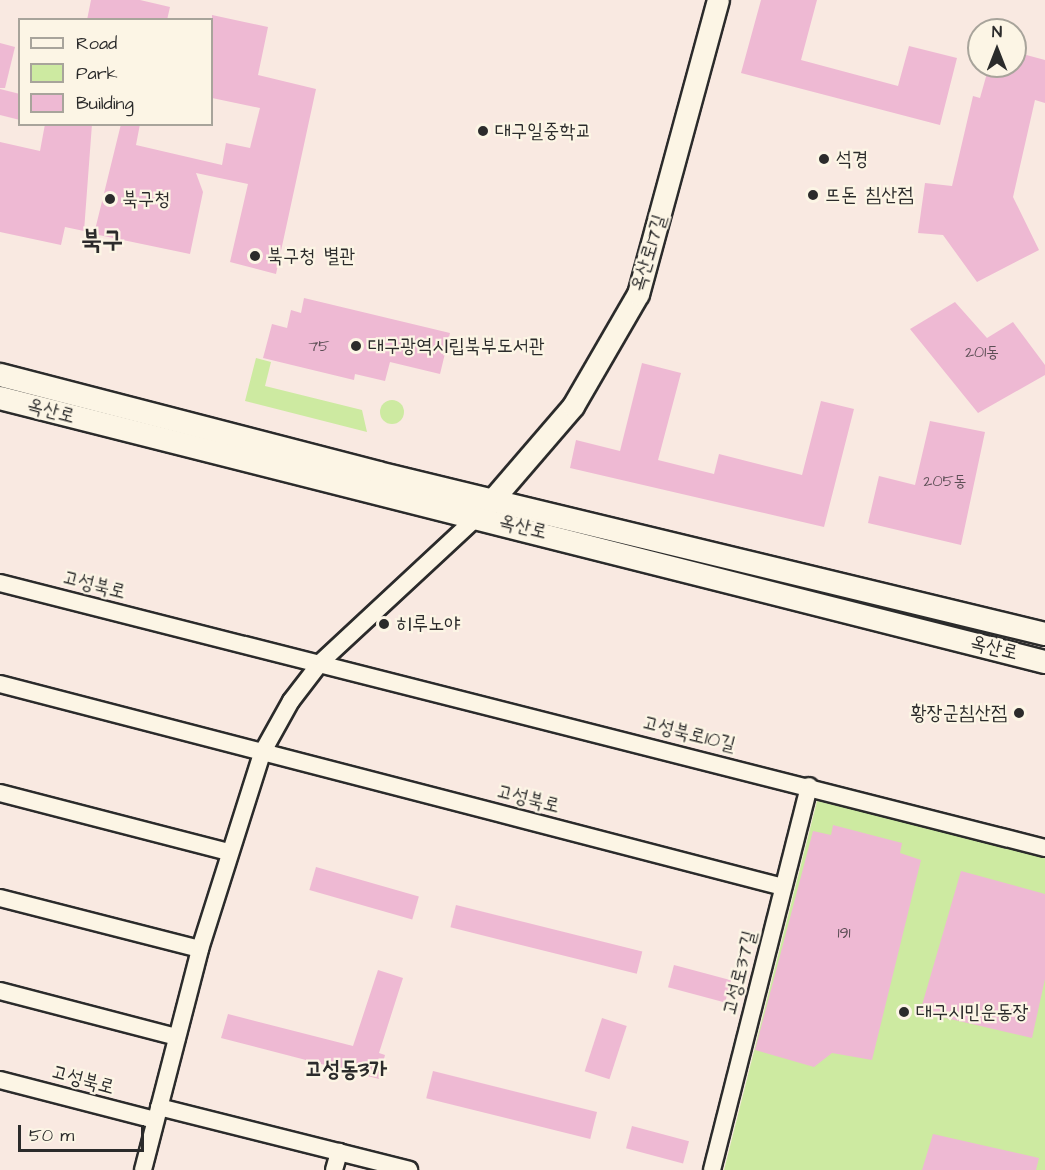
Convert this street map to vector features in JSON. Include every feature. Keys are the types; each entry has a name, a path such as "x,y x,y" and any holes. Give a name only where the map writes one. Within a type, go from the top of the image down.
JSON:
{"main road":[{"name":"옥산로","path":"0,375 1045,662"},
{"name":"옥산로","path":"0,398 188,448 484,508 1045,634"}],"street":[{"name":"옥산로17길","path":"484,508 573,406 638,294 718,0"},
{"path":"143,1170 200,949 228,852 262,753 291,701 321,662 484,508"},
{"name":"고성북로","path":"1,586 321,662"},
{"name":"고성북로10길","path":"321,662 1045,848"},
{"name":"고성북로","path":"0,684 783,887"},
{"name":"고성로37길","path":"712,1170 809,786"},
{"path":"0,793 228,852"},
{"path":"0,898 200,949"},
{"path":"0,991 177,1037"},
{"name":"고성북로","path":"0,1080 339,1152 409,1170"},
{"path":"334,1170 339,1152"}],"green space":[{"path":"256,358 271,362 265,386 362,410 367,432 245,401"},
{"path":"392,400 400,404 404,412 400,420 392,424 384,420 380,412 384,404"},
{"name":"대구시민운동장","path":"817,801 1045,854 1045,1170 724,1170"}],"building":[{"path":"91,0 140,0 170,7 167,18 87,18"},
{"path":"761,0 817,0 801,60 898,86 909,46 957,58 940,125 741,73"},
{"path":"212,15 268,27 258,75 316,89 276,274 230,262 248,184 196,173 203,192 190,254 94,234 121,126 140,126 136,145 222,165 226,143 250,148 260,108 213,98"},
{"path":"0,43 15,47 5,88 0,88"},
{"path":"1027,55 1045,60 1045,103 1035,100 1013,197 1039,250 977,282 943,235 918,233 925,183 952,186 973,96 980,98 986,78 1027,78"},
{"path":"0,89 18,94 18,120 0,115"},
{"path":"45,126 92,126 84,231 65,227 61,245 0,232 0,142 40,151"},
{"name":"대구광역시립북부도서관","path":"304,298 450,333 440,374 390,362 385,381 355,374 354,380 263,358 272,324 287,328 291,310 301,313"},
{"path":"955,302 987,338 1013,322 1045,365 1045,375 978,413 910,329"},
{"path":"642,363 681,373 658,460 714,474 719,454 802,475 821,401 854,409 824,527 570,468 576,440 620,451"},
{"path":"930,421 985,432 961,545 868,523 879,476 915,485"},
{"path":"833,825 902,843 900,853 921,860 872,1060 832,1053 814,1067 755,1050 813,831 831,835"},
{"path":"316,867 419,896 412,920 309,890"},
{"path":"961,871 1045,894 1045,979 1032,1038 920,1012"},
{"path":"456,905 642,951 637,974 450,927"},
{"path":"674,965 731,980 725,1002 668,987"},
{"path":"378,970 403,978 379,1053 385,1055 379,1079 221,1038 228,1014 353,1046"},
{"path":"602,1018 627,1026 609,1079 585,1071"},
{"path":"433,1071 597,1112 590,1139 426,1098"},
{"path":"632,1126 689,1141 683,1163 626,1148"},
{"path":"933,1134 1039,1158 1036,1170 922,1170"}],"place":[{"name":"대구일중학교","path":"483,131"},
{"name":"석경","path":"824,159"},
{"name":"뜨돈 침산점","path":"813,195"},
{"name":"북구청","path":"110,199"},
{"name":"북구청 별관","path":"255,256"},
{"name":"대구광역시립북부도서관","path":"356,346"},
{"name":"히루노야","path":"384,624"},
{"name":"황장군침산점","path":"1019,713"},
{"name":"대구시민운동장","path":"904,1012"}],"district":[{"name":"북구","path":"102,241"},
{"name":"고성동3가","path":"346,1070"}]}
